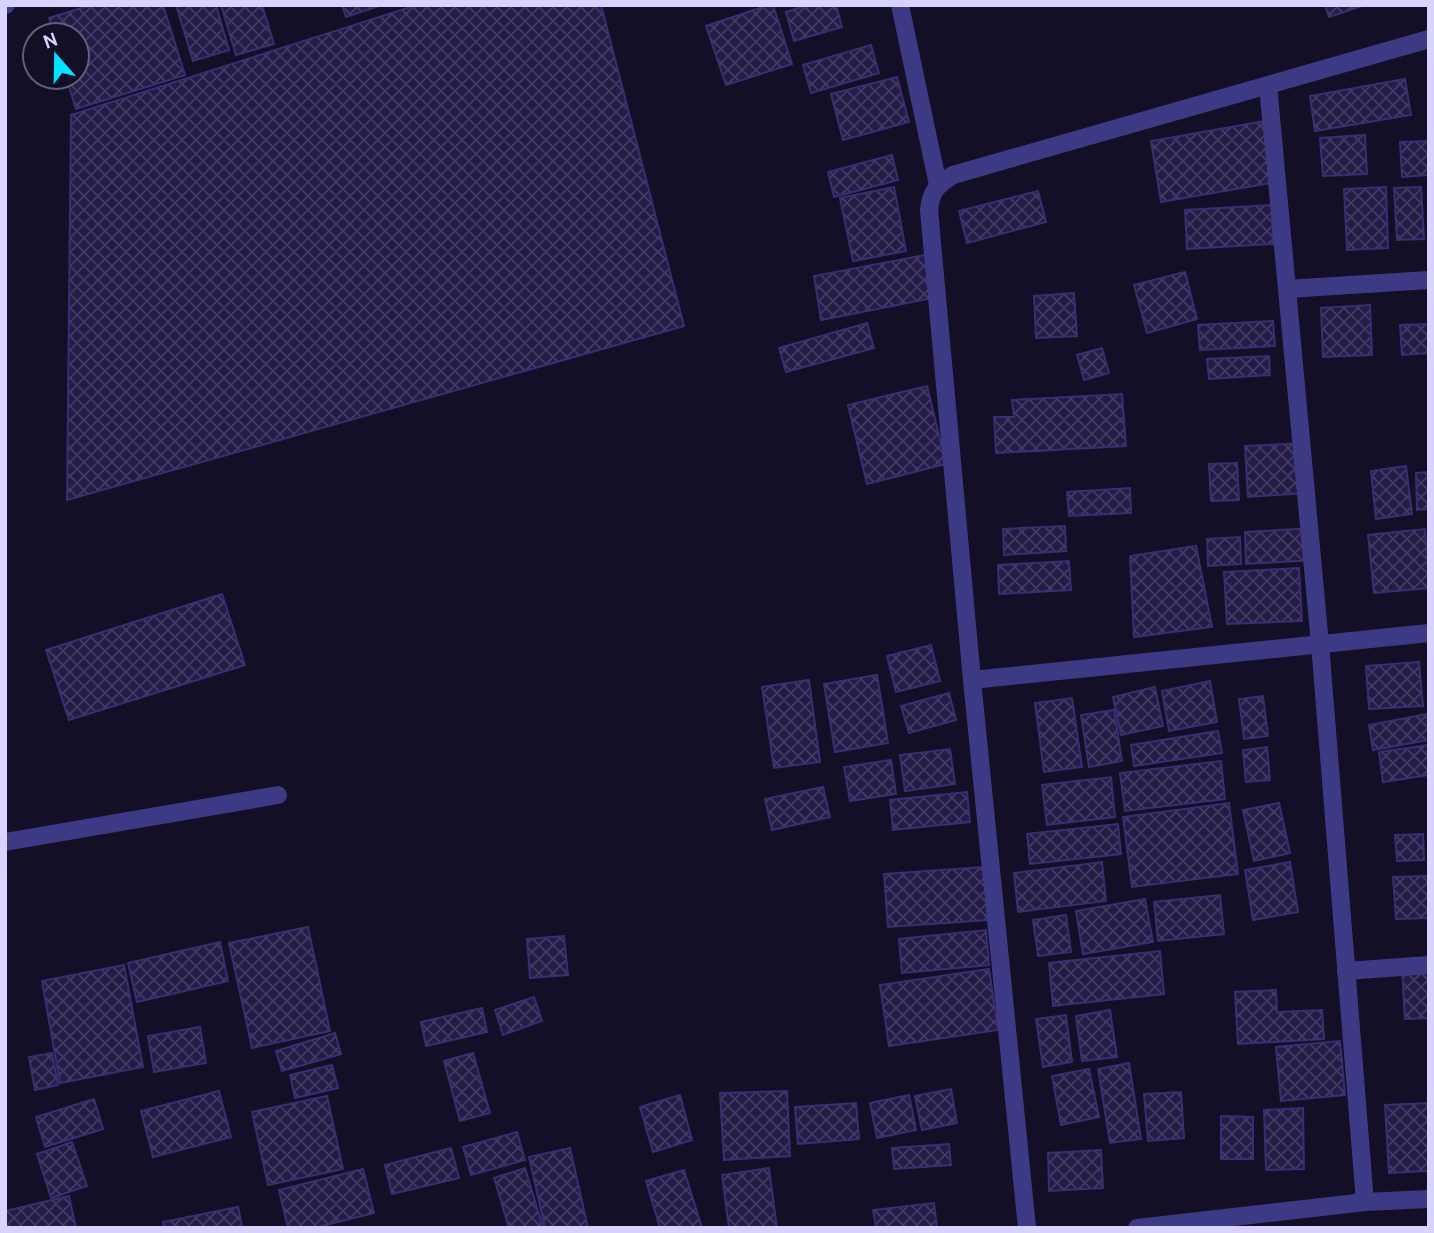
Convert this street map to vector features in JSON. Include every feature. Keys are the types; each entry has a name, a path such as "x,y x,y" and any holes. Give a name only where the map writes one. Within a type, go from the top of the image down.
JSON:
{"street":[{"path":"900,5 938,185"},
{"path":"1027,1228 972,680 929,210 931,194 938,185 953,175 1429,39"},
{"path":"1268,85 1320,644 1366,1202"},
{"path":"1287,289 1429,280"},
{"path":"972,680 1429,633"},
{"path":"5,842 278,795"},
{"path":"1346,971 1429,965"},
{"path":"1137,1228 1366,1202 1429,1199"}],"building":[{"path":"91,5 163,5 185,75 76,109 70,91 91,91 91,21 50,21 49,18"},
{"path":"176,5 216,5 229,50 193,61"},
{"path":"221,5 262,5 274,44 236,55"},
{"path":"342,5 379,5 379,6 346,17"},
{"path":"417,5 601,5 684,326 67,500 71,115"},
{"path":"773,5 792,64 726,85 706,26"},
{"path":"808,5 836,5 842,27 794,41 786,12"},
{"path":"1325,5 1365,5 1329,17"},
{"path":"871,45 879,73 811,93 803,65"},
{"path":"897,77 909,122 843,140 831,94"},
{"path":"1405,79 1411,115 1315,131 1310,96"},
{"path":"1265,121 1276,182 1161,202 1151,141"},
{"path":"1365,135 1367,174 1323,176 1320,138"},
{"path":"1429,141 1429,175 1402,177 1400,142"},
{"path":"892,155 898,180 834,197 828,172"},
{"path":"894,187 906,251 853,261 840,198"},
{"path":"1386,187 1388,248 1347,250 1344,189"},
{"path":"1421,187 1424,239 1397,240 1394,188"},
{"path":"1038,191 1046,222 967,243 959,211"},
{"path":"1272,205 1273,244 1187,249 1185,210"},
{"path":"925,255 933,298 821,320 814,276"},
{"path":"1185,272 1197,319 1147,333 1134,285"},
{"path":"1074,293 1077,336 1036,338 1034,296"},
{"path":"1370,305 1372,355 1323,357 1321,308"},
{"path":"1273,321 1275,346 1200,350 1198,325"},
{"path":"867,323 874,348 786,372 779,348"},
{"path":"1429,324 1429,353 1402,355 1400,325"},
{"path":"1102,348 1109,373 1084,380 1077,355"},
{"path":"1269,356 1270,375 1209,379 1207,359"},
{"path":"927,386 946,464 867,484 848,405"},
{"path":"1122,394 1126,446 996,453 994,417 1014,417 1012,400"},
{"path":"1304,443 1306,493 1248,497 1245,446"},
{"path":"1237,463 1239,500 1211,501 1209,464"},
{"path":"1406,466 1412,514 1376,519 1371,471"},
{"path":"1429,472 1429,509 1417,510 1416,473"},
{"path":"1130,488 1131,513 1069,516 1067,492"},
{"path":"1065,526 1066,551 1004,555 1003,529"},
{"path":"1314,528 1315,560 1246,564 1245,532"},
{"path":"1425,529 1429,588 1374,593 1368,535"},
{"path":"1240,537 1241,564 1208,566 1207,539"},
{"path":"1196,546 1212,627 1134,637 1130,556"},
{"path":"1069,561 1071,590 999,594 998,565"},
{"path":"1299,568 1302,621 1227,624 1224,572"},
{"path":"222,594 245,665 69,720 46,650"},
{"path":"931,645 940,681 896,692 887,656"},
{"path":"1419,662 1423,706 1369,709 1366,666"},
{"path":"877,675 888,743 835,752 824,684"},
{"path":"809,680 820,762 774,768 762,687"},
{"path":"1210,681 1217,722 1169,731 1162,691"},
{"path":"1155,687 1163,726 1121,735 1113,697"},
{"path":"949,693 956,720 909,733 901,706"},
{"path":"1263,696 1268,736 1244,739 1239,699"},
{"path":"1072,698 1082,767 1044,772 1035,703"},
{"path":"1114,710 1122,761 1089,767 1081,715"},
{"path":"1427,714 1429,740 1373,750 1369,725"},
{"path":"1218,731 1222,753 1134,766 1131,745"},
{"path":"1429,745 1429,775 1383,782 1379,752"},
{"path":"1267,747 1270,780 1246,782 1243,750"},
{"path":"950,749 955,784 905,791 900,755"},
{"path":"891,760 896,794 850,801 844,767"},
{"path":"1221,761 1225,799 1125,811 1120,773"},
{"path":"1111,777 1115,817 1047,825 1042,785"},
{"path":"823,787 830,817 772,830 765,799"},
{"path":"967,792 970,822 893,830 890,800"},
{"path":"1229,803 1238,874 1132,887 1123,817"},
{"path":"1279,803 1290,853 1254,861 1243,810"},
{"path":"1118,824 1121,854 1030,864 1027,834"},
{"path":"1423,834 1424,860 1397,861 1395,835"},
{"path":"1102,862 1106,901 1018,912 1014,873"},
{"path":"1290,862 1298,912 1253,920 1245,870"},
{"path":"984,867 988,920 888,927 884,874"},
{"path":"1429,876 1429,918 1396,919 1393,877"},
{"path":"1220,895 1224,934 1158,941 1154,902"},
{"path":"1145,899 1153,942 1083,954 1076,911"},
{"path":"1066,915 1071,952 1038,956 1033,920"},
{"path":"308,927 330,1031 252,1048 229,943"},
{"path":"986,930 989,965 902,973 899,939"},
{"path":"564,936 568,975 530,978 527,939"},
{"path":"220,942 228,981 137,1002 128,963"},
{"path":"1160,951 1164,994 1053,1006 1049,963"},
{"path":"124,965 143,1067 60,1083 42,981"},
{"path":"1429,967 1429,1018 1405,1019 1402,969"},
{"path":"989,969 998,1030 889,1046 880,985"},
{"path":"1276,990 1277,1012 1322,1010 1324,1039 1238,1044 1235,992"},
{"path":"534,997 542,1021 503,1035 495,1010"},
{"path":"482,1008 487,1032 426,1046 421,1022"},
{"path":"1110,1010 1117,1057 1082,1061 1076,1016"},
{"path":"1066,1015 1072,1062 1043,1067 1036,1019"},
{"path":"200,1027 206,1063 154,1072 148,1036"},
{"path":"335,1033 341,1054 282,1071 276,1051"},
{"path":"1340,1041 1345,1095 1281,1101 1276,1047"},
{"path":"52,1053 58,1085 35,1090 29,1057"},
{"path":"473,1053 490,1113 460,1121 444,1061"},
{"path":"1129,1063 1141,1139 1110,1143 1098,1069"},
{"path":"332,1065 338,1088 295,1098 290,1075"},
{"path":"1089,1069 1099,1117 1061,1125 1052,1076"},
{"path":"951,1089 957,1123 922,1130 915,1096"},
{"path":"219,1091 231,1137 153,1157 141,1111"},
{"path":"787,1091 790,1156 724,1160 720,1093"},
{"path":"1181,1092 1184,1138 1148,1141 1144,1094"},
{"path":"680,1095 692,1140 653,1152 640,1107"},
{"path":"909,1095 916,1130 877,1138 870,1103"},
{"path":"327,1096 343,1169 268,1185 252,1112"},
{"path":"94,1099 103,1129 45,1147 36,1117"},
{"path":"856,1103 859,1139 798,1144 795,1107"},
{"path":"1429,1103 1429,1171 1389,1173 1385,1105"},
{"path":"1303,1108 1304,1169 1266,1170 1264,1110"},
{"path":"1221,1116 1253,1117 1253,1159 1221,1159"},
{"path":"517,1132 525,1160 471,1175 463,1147"},
{"path":"72,1142 87,1186 51,1198 37,1154"},
{"path":"949,1144 951,1165 894,1169 892,1148"},
{"path":"451,1148 459,1178 392,1194 385,1165"},
{"path":"570,1148 588,1228 545,1228 529,1157"},
{"path":"1101,1150 1103,1188 1049,1191 1048,1153"},
{"path":"525,1168 543,1228 509,1228 494,1178"},
{"path":"769,1168 777,1228 729,1228 722,1175"},
{"path":"363,1169 374,1213 314,1228 288,1228 279,1190"},
{"path":"684,1170 702,1228 660,1228 646,1181"},
{"path":"69,1196 76,1228 5,1228 5,1211"},
{"path":"934,1203 937,1228 876,1228 873,1210"},
{"path":"238,1207 242,1226 164,1228 163,1222"}]}
